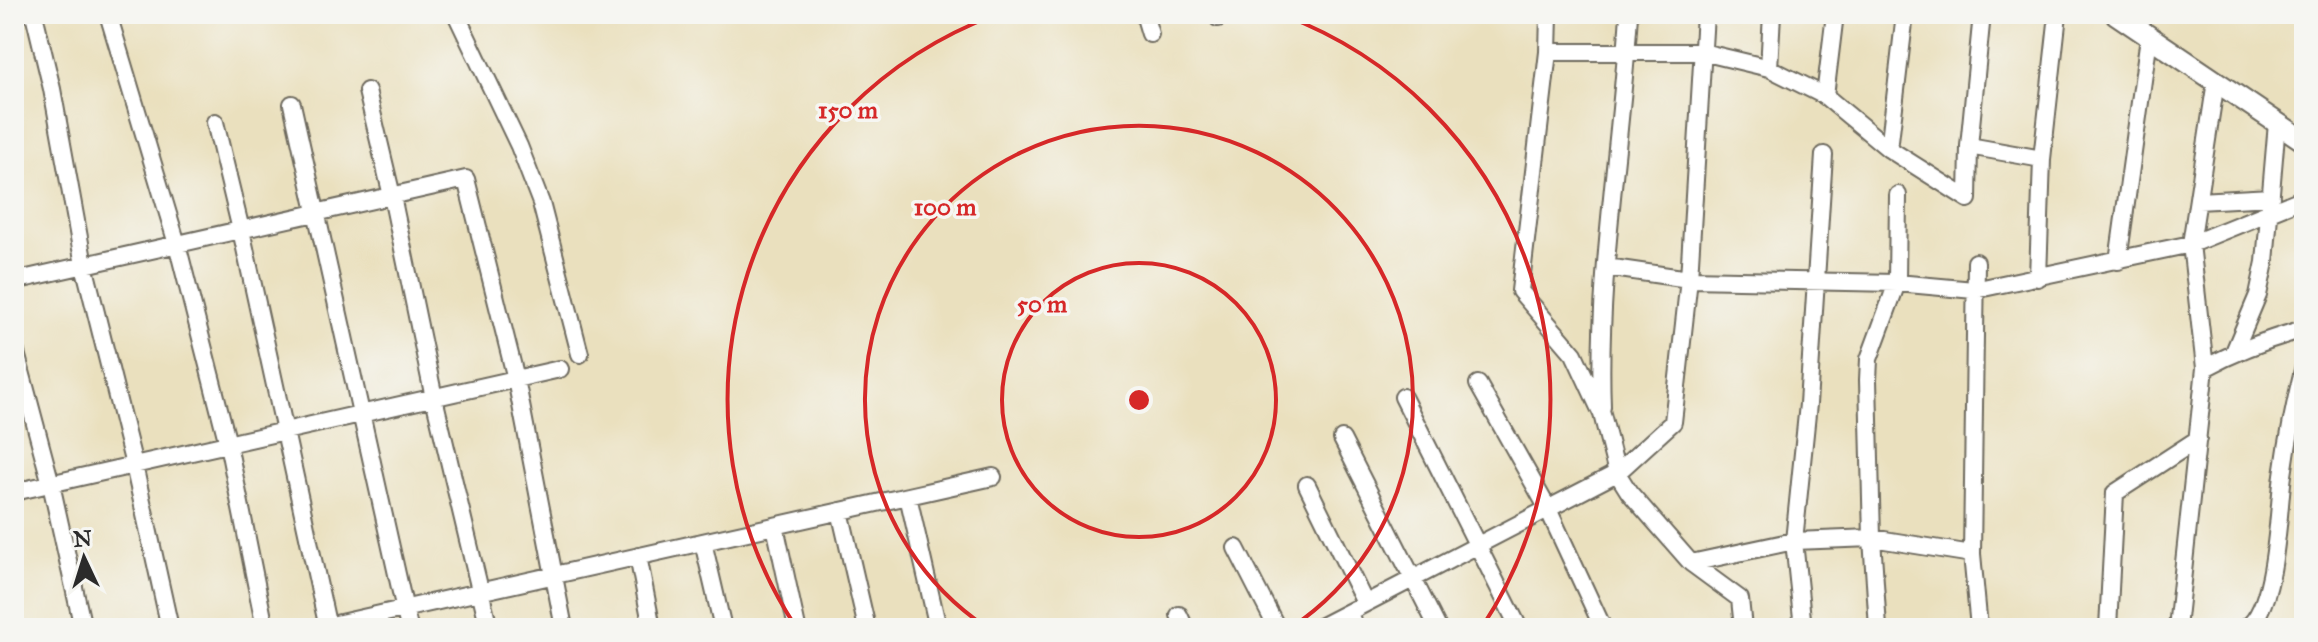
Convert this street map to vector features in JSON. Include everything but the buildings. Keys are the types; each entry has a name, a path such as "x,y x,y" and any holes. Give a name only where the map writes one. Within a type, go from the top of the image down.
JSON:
{"street":[{"path":"34,14 52,89 84,265 134,465 170,628"},
{"path":"108,14 177,244 228,444 265,628"},
{"path":"456,14 519,146 541,203 580,354"},
{"path":"1144,14 1150,34"},
{"path":"1549,14 1548,52 1520,291 1574,354 1602,414 1617,473 1629,492 1691,563 1740,599 1743,628"},
{"path":"1602,414 1600,362 1606,267 1629,14"},
{"path":"1318,628 1352,620 1365,603 1617,473 1673,422 1689,279 1705,14"},
{"path":"1769,68 1772,14"},
{"path":"1825,96 1835,14"},
{"path":"1889,149 1905,14"},
{"path":"1548,52 1702,52 1769,68 1825,96 1889,149 1968,199 1969,146 1982,14"},
{"path":"2038,278 2042,159 2058,14"},
{"path":"2116,14 2304,141"},
{"path":"2118,261 2149,37"},
{"path":"2177,628 2205,368 2191,244 2216,81"},
{"path":"367,91 434,398 489,628"},
{"path":"292,104 409,628"},
{"path":"215,122 241,230 324,627 993,477"},
{"path":"2234,352 2258,295 2265,262 2277,123"},
{"path":"1969,146 2042,159"},
{"path":"1803,628 1794,541 1808,404 1824,155"},
{"path":"14,281 466,179 516,379 564,628"},
{"path":"1878,628 1868,380 1869,359 1897,283 1898,195"},
{"path":"2198,201 2271,204 2304,198"},
{"path":"1606,267 1689,279 1897,283 1974,290 2191,244 2271,204"},
{"path":"1976,262 1972,554 1979,628"},
{"path":"2205,368 2264,340 2304,329"},
{"path":"14,345 51,484 83,628"},
{"path":"2246,628 2252,624 2267,595 2283,474 2304,366"},
{"path":"14,492 560,369"},
{"path":"1478,384 1548,509 1603,628"},
{"path":"1403,397 1519,628"},
{"path":"1342,439 1438,628"},
{"path":"2108,628 2115,493 2198,439"},
{"path":"1307,485 1365,603"},
{"path":"908,496 938,628"},
{"path":"840,511 867,628"},
{"path":"775,526 797,628"},
{"path":"1691,563 1794,541 1872,538 1972,554"},
{"path":"703,542 723,628"},
{"path":"1236,548 1277,628"},
{"path":"638,556 652,628"}]}
